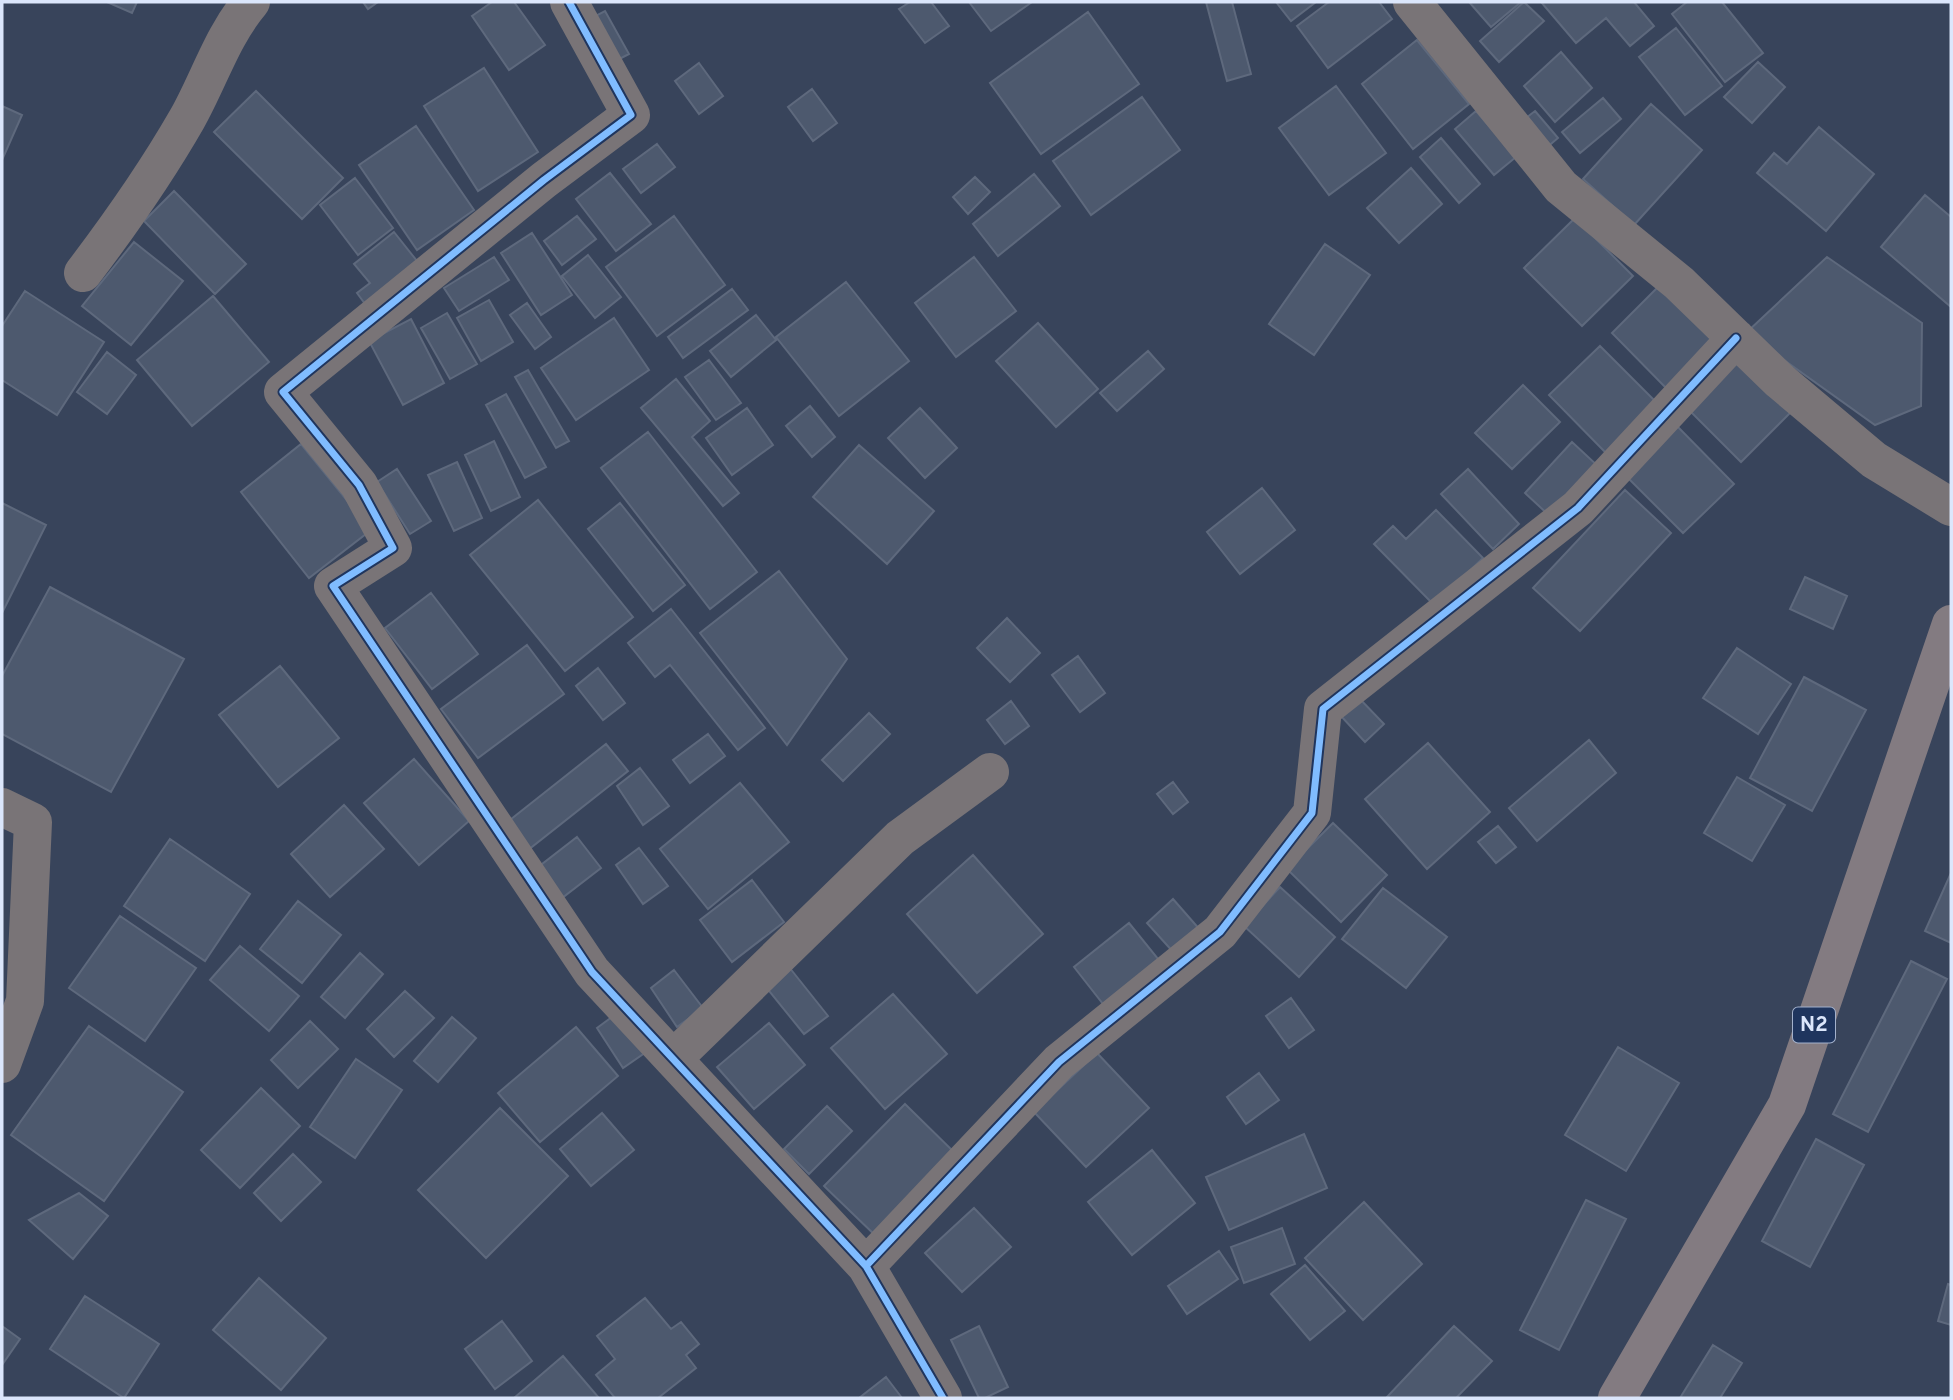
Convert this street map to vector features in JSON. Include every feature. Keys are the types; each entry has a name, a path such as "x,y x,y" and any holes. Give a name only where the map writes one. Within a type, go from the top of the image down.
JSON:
{"highway":[{"name":"N2","path":"1617,1398 1787,1105 1951,624"}],"street":[{"path":"83,273 143,194 189,116 237,19 251,2"},
{"path":"569,2 631,115 544,180 283,392 359,485 393,548 333,586 592,972 866,1266 943,1398"},
{"path":"1412,2 1561,187 1679,282 1780,381 1874,460 1951,507"},
{"path":"866,1266 1059,1062 1220,932 1312,813 1323,709 1578,508 1736,338"},
{"path":"673,1059 900,838 990,772"},
{"path":"2,807 33,822 25,1001 2,1064"}],"building":[{"path":"107,2 137,2 132,13"},
{"path":"363,2 378,2 368,9"},
{"path":"492,2 514,2 545,45 509,70 472,16"},
{"path":"910,2 931,2 949,26 925,43 899,9"},
{"path":"969,2 1032,2 991,31"},
{"path":"1206,2 1232,2 1251,74 1227,81"},
{"path":"1276,2 1316,2 1291,21"},
{"path":"1329,2 1379,2 1392,19 1328,68 1297,26"},
{"path":"1469,2 1521,2 1491,27"},
{"path":"1524,2 1544,21 1499,62 1480,41"},
{"path":"1541,2 1634,2 1654,26 1630,46 1606,18 1576,43"},
{"path":"1687,2 1722,2 1763,53 1725,82 1672,14"},
{"path":"605,11 629,54 608,65 584,22"},
{"path":"1088,12 1139,84 1041,154 990,83"},
{"path":"1676,28 1722,86 1685,115 1639,57"},
{"path":"1417,40 1469,104 1413,149 1362,84"},
{"path":"1561,52 1592,88 1555,122 1524,86"},
{"path":"1758,62 1785,87 1752,123 1724,97"},
{"path":"699,63 723,96 699,114 675,81"},
{"path":"484,68 538,152 478,191 424,106"},
{"path":"1336,86 1386,153 1329,195 1279,128"},
{"path":"812,89 837,123 813,141 788,107"},
{"path":"256,91 343,178 302,219 214,132"},
{"path":"1142,97 1180,150 1091,215 1053,161"},
{"path":"1603,98 1621,119 1580,153 1562,132"},
{"path":"1651,104 1702,150 1634,225 1583,179"},
{"path":"2,106 22,115 2,160"},
{"path":"1476,111 1516,157 1494,175 1455,129"},
{"path":"1535,111 1558,138 1545,149 1522,121"},
{"path":"416,126 474,210 417,250 359,165"},
{"path":"1819,127 1874,174 1826,231 1757,173 1774,153 1787,164"},
{"path":"1441,138 1480,184 1459,203 1420,157"},
{"path":"657,144 675,167 641,193 623,169"},
{"path":"1411,168 1442,204 1399,243 1367,208"},
{"path":"610,173 651,224 616,251 576,199"},
{"path":"1034,174 1060,206 998,256 973,224"},
{"path":"975,177 990,192 968,214 953,197"},
{"path":"355,178 393,228 358,255 320,205"},
{"path":"174,191 246,264 215,294 144,221"},
{"path":"1925,195 1951,217 1951,307 1881,247"},
{"path":"577,216 596,239 562,265 544,241"},
{"path":"674,216 725,285 657,336 606,267"},
{"path":"1575,218 1633,276 1582,326 1524,268"},
{"path":"394,232 417,261 368,308 357,293 370,283 354,264"},
{"path":"532,233 572,295 541,315 501,253"},
{"path":"134,242 183,281 131,345 82,306"},
{"path":"1325,244 1370,275 1314,355 1269,324"},
{"path":"588,255 621,297 595,318 562,276"},
{"path":"494,257 509,280 459,311 444,288"},
{"path":"974,257 1016,311 956,357 915,303"},
{"path":"1827,257 1922,323 1921,406 1875,425 1746,333"},
{"path":"846,282 909,361 839,416 776,337"},
{"path":"1662,283 1720,342 1670,392 1612,333"},
{"path":"732,289 748,310 683,358 668,337"},
{"path":"25,291 104,342 57,415 2,380 2,326"},
{"path":"213,296 269,362 192,426 137,360"},
{"path":"489,300 513,342 481,361 457,318"},
{"path":"527,303 551,337 535,349 510,315"},
{"path":"447,313 477,364 450,379 421,328"},
{"path":"756,315 776,340 731,377 710,351"},
{"path":"614,318 649,370 576,420 541,368"},
{"path":"411,319 444,383 403,405 369,341"},
{"path":"1038,323 1098,389 1056,427 996,361"},
{"path":"1600,346 1658,404 1607,454 1549,395"},
{"path":"1148,351 1164,369 1117,411 1100,393"},
{"path":"107,352 136,375 107,414 77,392"},
{"path":"1735,356 1791,412 1741,462 1685,406"},
{"path":"709,360 741,403 716,420 685,377"},
{"path":"528,370 569,441 556,448 515,377"},
{"path":"676,379 710,421 692,437 739,493 723,506 641,408"},
{"path":"1523,385 1560,422 1512,469 1475,433"},
{"path":"506,394 546,467 525,478 486,405"},
{"path":"810,406 835,437 812,457 786,426"},
{"path":"747,408 773,445 732,475 706,438"},
{"path":"920,408 957,448 925,478 888,438"},
{"path":"1676,425 1734,484 1683,533 1625,475"},
{"path":"648,432 757,572 710,609 601,468"},
{"path":"494,441 520,497 491,511 465,455"},
{"path":"1572,442 1600,468 1553,519 1525,493"},
{"path":"301,444 371,530 309,578 241,492"},
{"path":"859,445 934,511 887,564 813,497"},
{"path":"457,462 482,518 454,531 428,475"},
{"path":"397,469 431,521 410,534 377,482"},
{"path":"1468,469 1519,524 1493,549 1441,494"},
{"path":"1262,488 1295,530 1240,574 1207,532"},
{"path":"1625,490 1671,533 1580,631 1533,588"},
{"path":"538,500 633,617 565,671 470,555"},
{"path":"2,503 46,525 2,613"},
{"path":"620,503 685,585 653,611 588,529"},
{"path":"1436,510 1483,558 1434,605 1374,544 1393,526 1406,539"},
{"path":"779,571 847,659 787,745 700,633"},
{"path":"1805,577 1847,596 1833,629 1790,609"},
{"path":"50,587 184,659 111,792 2,734 2,676"},
{"path":"431,593 478,654 432,689 385,628"},
{"path":"671,609 765,728 738,750 670,665 655,677 628,643"},
{"path":"1007,618 1040,653 1010,682 977,648"},
{"path":"527,645 564,694 478,758 441,709"},
{"path":"1737,648 1791,684 1758,734 1703,698"},
{"path":"1078,656 1105,693 1080,712 1052,675"},
{"path":"280,666 339,738 278,787 219,715"},
{"path":"598,668 625,703 603,720 576,686"},
{"path":"1804,677 1866,710 1812,811 1750,778"},
{"path":"1358,697 1384,724 1365,742 1340,715"},
{"path":"1011,701 1029,726 1005,744 987,720"},
{"path":"869,713 890,734 843,781 822,760"},
{"path":"708,734 725,756 690,783 673,760"},
{"path":"1589,740 1616,773 1537,841 1509,808"},
{"path":"1428,743 1490,812 1427,869 1365,799"},
{"path":"606,744 628,771 528,850 506,823"},
{"path":"414,759 469,821 419,865 364,803"},
{"path":"640,768 669,806 643,825 617,786"},
{"path":"1737,777 1785,805 1752,861 1704,833"},
{"path":"1173,782 1188,802 1173,814 1157,794"},
{"path":"740,783 789,842 708,909 660,849"},
{"path":"344,805 384,849 330,897 291,854"},
{"path":"1333,823 1387,875 1341,922 1287,869"},
{"path":"1498,826 1516,847 1496,863 1478,842"},
{"path":"577,837 601,868 562,898 537,868"},
{"path":"170,839 250,894 205,961 124,906"},
{"path":"639,848 668,886 643,904 616,865"},
{"path":"973,855 1043,934 977,993 907,914"},
{"path":"1951,873 1951,943 1925,931"},
{"path":"752,880 784,922 732,962 700,920"},
{"path":"1280,887 1335,937 1299,977 1244,926"},
{"path":"1383,888 1447,937 1406,988 1342,939"},
{"path":"1173,899 1201,931 1175,954 1147,923"},
{"path":"298,901 341,935 302,983 260,949"},
{"path":"120,916 196,968 145,1041 69,988"},
{"path":"1129,923 1163,965 1107,1009 1074,967"},
{"path":"240,946 299,996 269,1031 210,980"},
{"path":"360,953 383,974 345,1018 321,997"},
{"path":"1911,961 1947,979 1868,1132 1833,1114"},
{"path":"789,967 828,1016 804,1034 765,986"},
{"path":"674,970 703,1008 677,1027 651,988"},
{"path":"405,991 434,1018 394,1057 367,1029"},
{"path":"893,994 947,1054 885,1109 831,1048"},
{"path":"1291,998 1314,1030 1289,1048 1266,1016"},
{"path":"620,1011 649,1050 623,1068 597,1028"},
{"path":"452,1017 476,1038 438,1082 414,1061"},
{"path":"310,1021 338,1049 298,1088 271,1060"},
{"path":"769,1023 805,1065 754,1109 717,1067"},
{"path":"89,1026 183,1092 104,1201 11,1135"},
{"path":"576,1027 618,1076 540,1142 498,1093"},
{"path":"1618,1047 1679,1083 1626,1171 1565,1135"},
{"path":"1097,1053 1149,1108 1086,1167 1034,1112"},
{"path":"356,1059 402,1090 355,1158 310,1127"},
{"path":"1259,1073 1279,1100 1246,1124 1227,1097"},
{"path":"261,1088 300,1126 240,1188 201,1150"},
{"path":"905,1104 958,1156 878,1238 824,1186"},
{"path":"827,1106 852,1131 809,1174 784,1149"},
{"path":"500,1108 568,1176 486,1258 418,1190"},
{"path":"602,1113 634,1150 591,1186 560,1149"},
{"path":"1304,1134 1327,1188 1229,1230 1206,1177"},
{"path":"1816,1139 1864,1165 1810,1267 1762,1241"},
{"path":"1152,1150 1195,1203 1132,1255 1088,1202"},
{"path":"293,1154 321,1182 281,1221 254,1193"},
{"path":"79,1193 108,1216 73,1259 29,1220"},
{"path":"1586,1200 1626,1219 1559,1350 1520,1330"},
{"path":"1364,1202 1422,1264 1363,1320 1305,1258"},
{"path":"974,1208 1011,1247 962,1292 925,1253"},
{"path":"1282,1228 1295,1264 1244,1283 1231,1247"},
{"path":"1219,1251 1238,1279 1187,1314 1168,1286"},
{"path":"1305,1265 1345,1311 1310,1340 1271,1294"},
{"path":"259,1278 326,1338 281,1390 213,1330"},
{"path":"1948,1284 1951,1285 1951,1325 1938,1321"},
{"path":"85,1296 159,1344 124,1398 50,1349"},
{"path":"645,1298 671,1329 681,1322 699,1344 686,1355 696,1368 658,1398 615,1398 596,1375 615,1359 597,1336"},
{"path":"502,1321 532,1361 495,1389 465,1349"},
{"path":"2,1326 20,1339 2,1365"},
{"path":"979,1326 1008,1387 985,1398 979,1398 951,1340"},
{"path":"1454,1326 1492,1361 1456,1398 1386,1398"},
{"path":"1713,1345 1742,1363 1720,1398 1680,1398"},
{"path":"563,1356 599,1398 514,1398"},
{"path":"886,1377 902,1398 859,1398"}],"cycle path":[{"path":"569,2 631,115 544,180 283,392 359,485 393,548 333,586 592,972 866,1266 943,1398"},
{"path":"866,1266 1059,1062 1220,932 1312,813 1323,709 1578,508 1736,338"}]}
